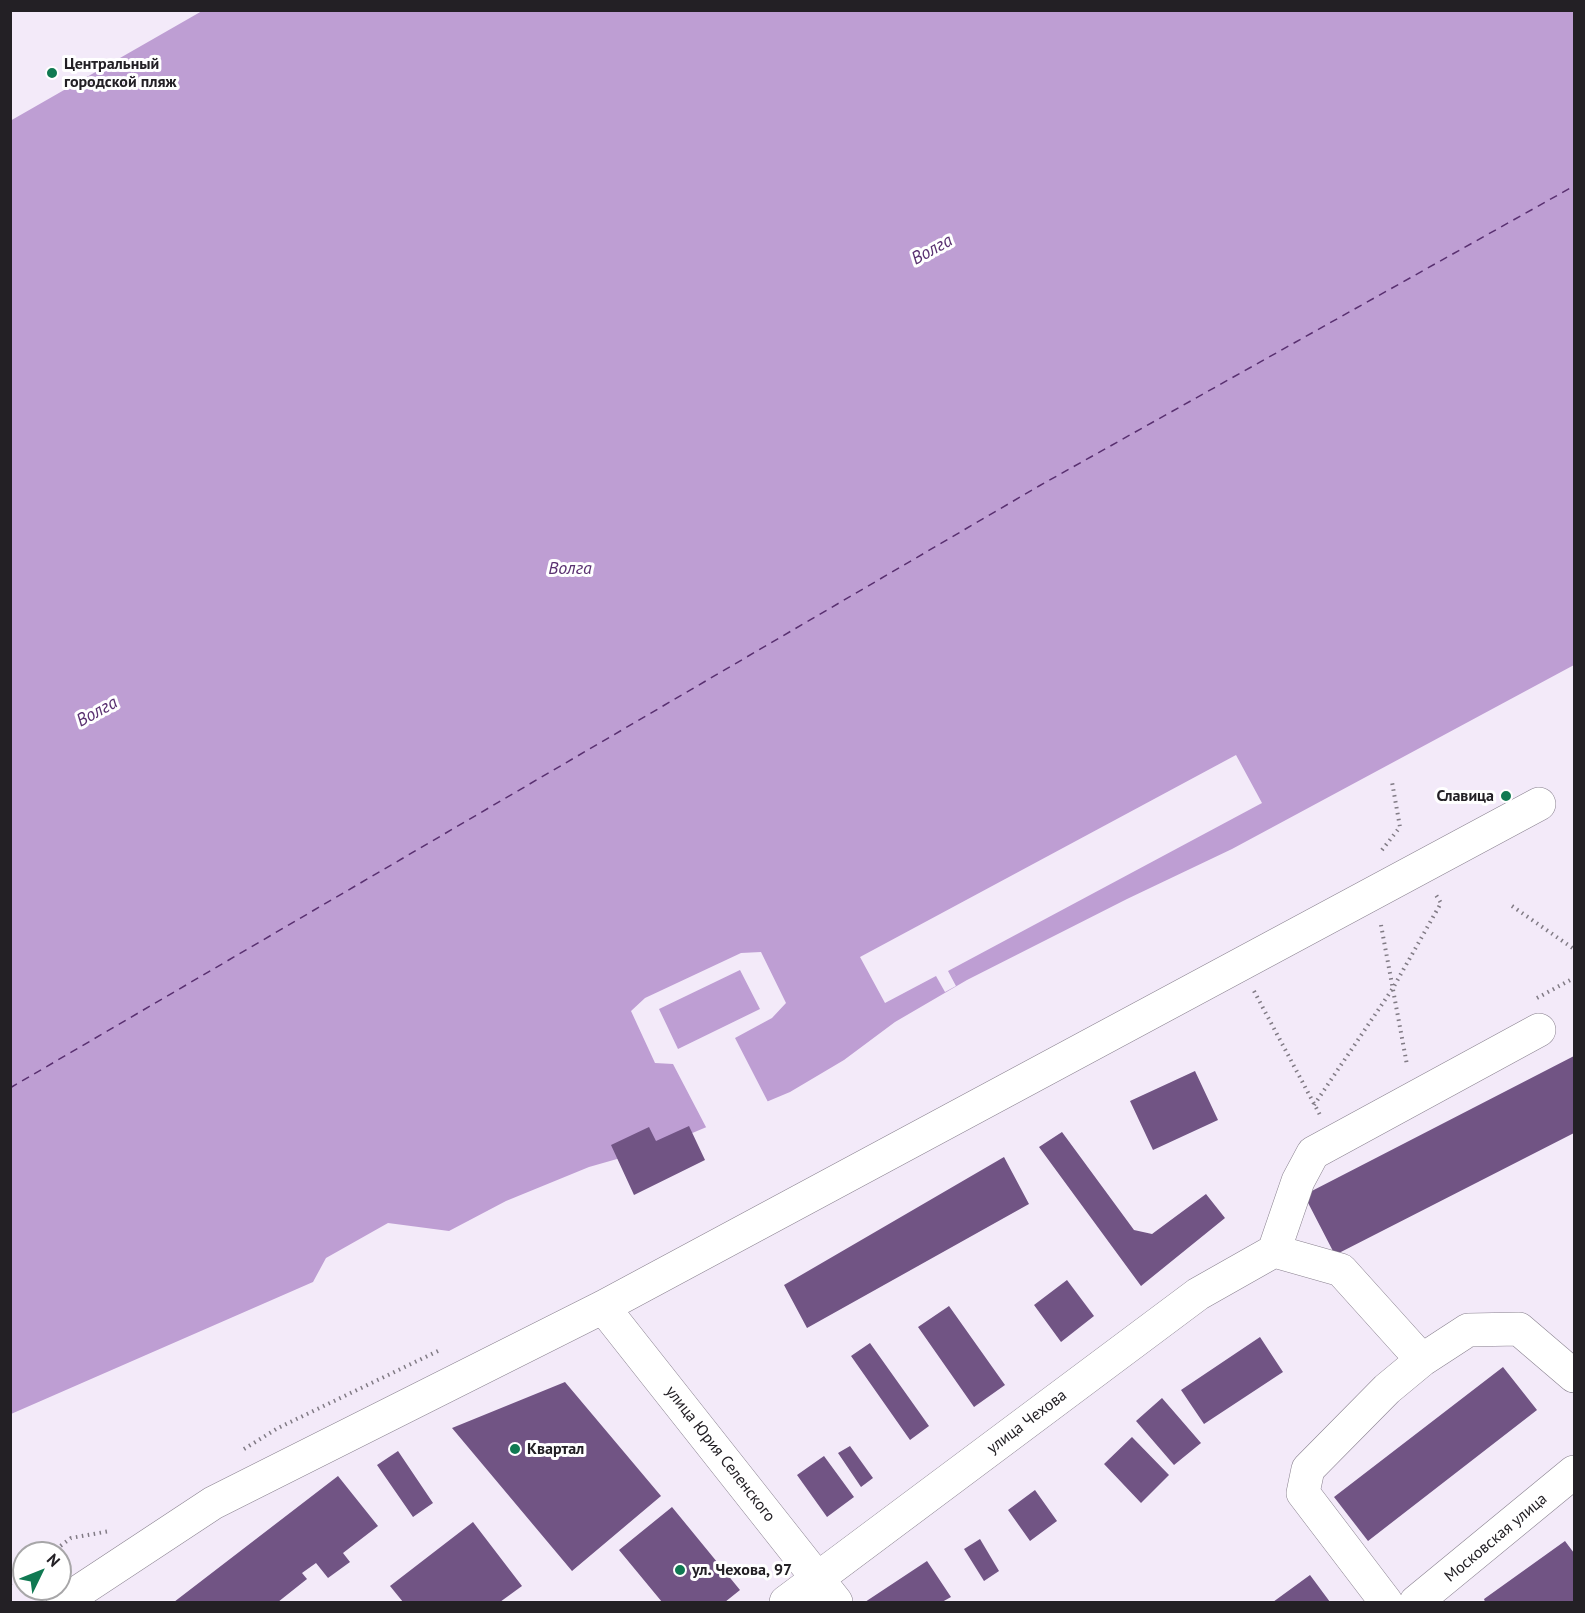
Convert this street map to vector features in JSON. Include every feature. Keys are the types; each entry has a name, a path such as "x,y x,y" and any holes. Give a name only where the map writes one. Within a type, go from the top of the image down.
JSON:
{"street":[{"path":"63,1602 213,1503 603,1307 1539,804"},
{"path":"1422,1360 1341,1270 1274,1251 1298,1181 1313,1153 1539,1030"},
{"name":"улица Чехова","path":"786,1602 827,1590 1198,1294 1274,1251"},
{"name":"улица Юрия Селенского","path":"603,1307 827,1590"},
{"path":"1386,1602 1303,1493 1308,1469 1386,1389 1422,1360 1468,1330 1519,1329 1575,1376"},
{"name":"Московская улица","path":"1429,1599 1575,1472"}],"path":[{"path":"1314,1105 1393,988 1441,903 1432,886"},
{"path":"1375,892 1414,1098"},
{"path":"1512,906 1575,949"},
{"path":"1240,964 1334,1142"}],"water":[{"name":"Волга","path":"202,11 1574,11 1574,665 1232,849 967,980 895,1022 844,1060 790,1092 659,1147 589,1167 506,1201 449,1231 388,1223 326,1258 313,1282 11,1414 10,121"}],"pier":[{"path":"1236,755 1262,803 948,971 956,986 945,992 936,976 885,1003 860,957"},
{"path":"761,952 786,1003 772,1018 735,1038 768,1102 707,1129 673,1064 655,1063 631,1011 645,998 741,953","holes":["740,970 760,1009 678,1049 659,1009"]}],"building":[{"path":"1574,1056 1574,1133 1335,1255 1304,1195"},
{"path":"1195,1071 1218,1120 1153,1150 1130,1101"},
{"path":"689,1126 705,1160 634,1195 611,1145 649,1127 656,1141"},
{"path":"1062,1132 1134,1230 1152,1234 1206,1194 1225,1218 1141,1286 1039,1147"},
{"path":"1004,1157 1029,1204 807,1328 784,1285"},
{"path":"1067,1280 1094,1316 1061,1342 1034,1305"},
{"path":"949,1306 1005,1385 974,1407 918,1327"},
{"path":"1260,1337 1283,1372 1204,1424 1181,1390"},
{"path":"870,1343 929,1426 910,1440 851,1356"},
{"path":"1503,1367 1537,1410 1368,1541 1334,1497"},
{"path":"565,1382 661,1496 572,1571 452,1428"},
{"path":"1162,1398 1201,1443 1174,1465 1136,1421"},
{"path":"1132,1437 1169,1475 1141,1503 1104,1464"},
{"path":"850,1446 873,1478 861,1487 838,1453"},
{"path":"398,1451 433,1503 413,1517 377,1465"},
{"path":"824,1456 854,1497 827,1517 797,1475"},
{"path":"338,1476 378,1526 343,1553 350,1562 328,1578 316,1563 302,1573 307,1579 278,1602 174,1602"},
{"path":"1035,1490 1057,1521 1030,1541 1008,1510"},
{"name":"ул. Чехова, 97","path":"672,1507 740,1590 725,1602 662,1602 619,1550"},
{"path":"473,1522 522,1586 500,1602 403,1602 390,1586"},
{"path":"980,1539 999,1571 984,1581 964,1549"},
{"path":"1565,1541 1574,1553 1574,1602 1485,1602 1484,1599"},
{"path":"927,1561 951,1597 942,1602 865,1602"},
{"path":"1310,1575 1330,1602 1273,1602"}],"ferry route":[{"path":"10,1088 1039,486 1574,186"}],"place":[{"name":"Центральный городской пляж","path":"52,73"},
{"name":"Славица","path":"1506,796"},
{"name":"Квартал","path":"515,1449"},
{"name":"ул. Чехова, 97","path":"680,1570"}]}
